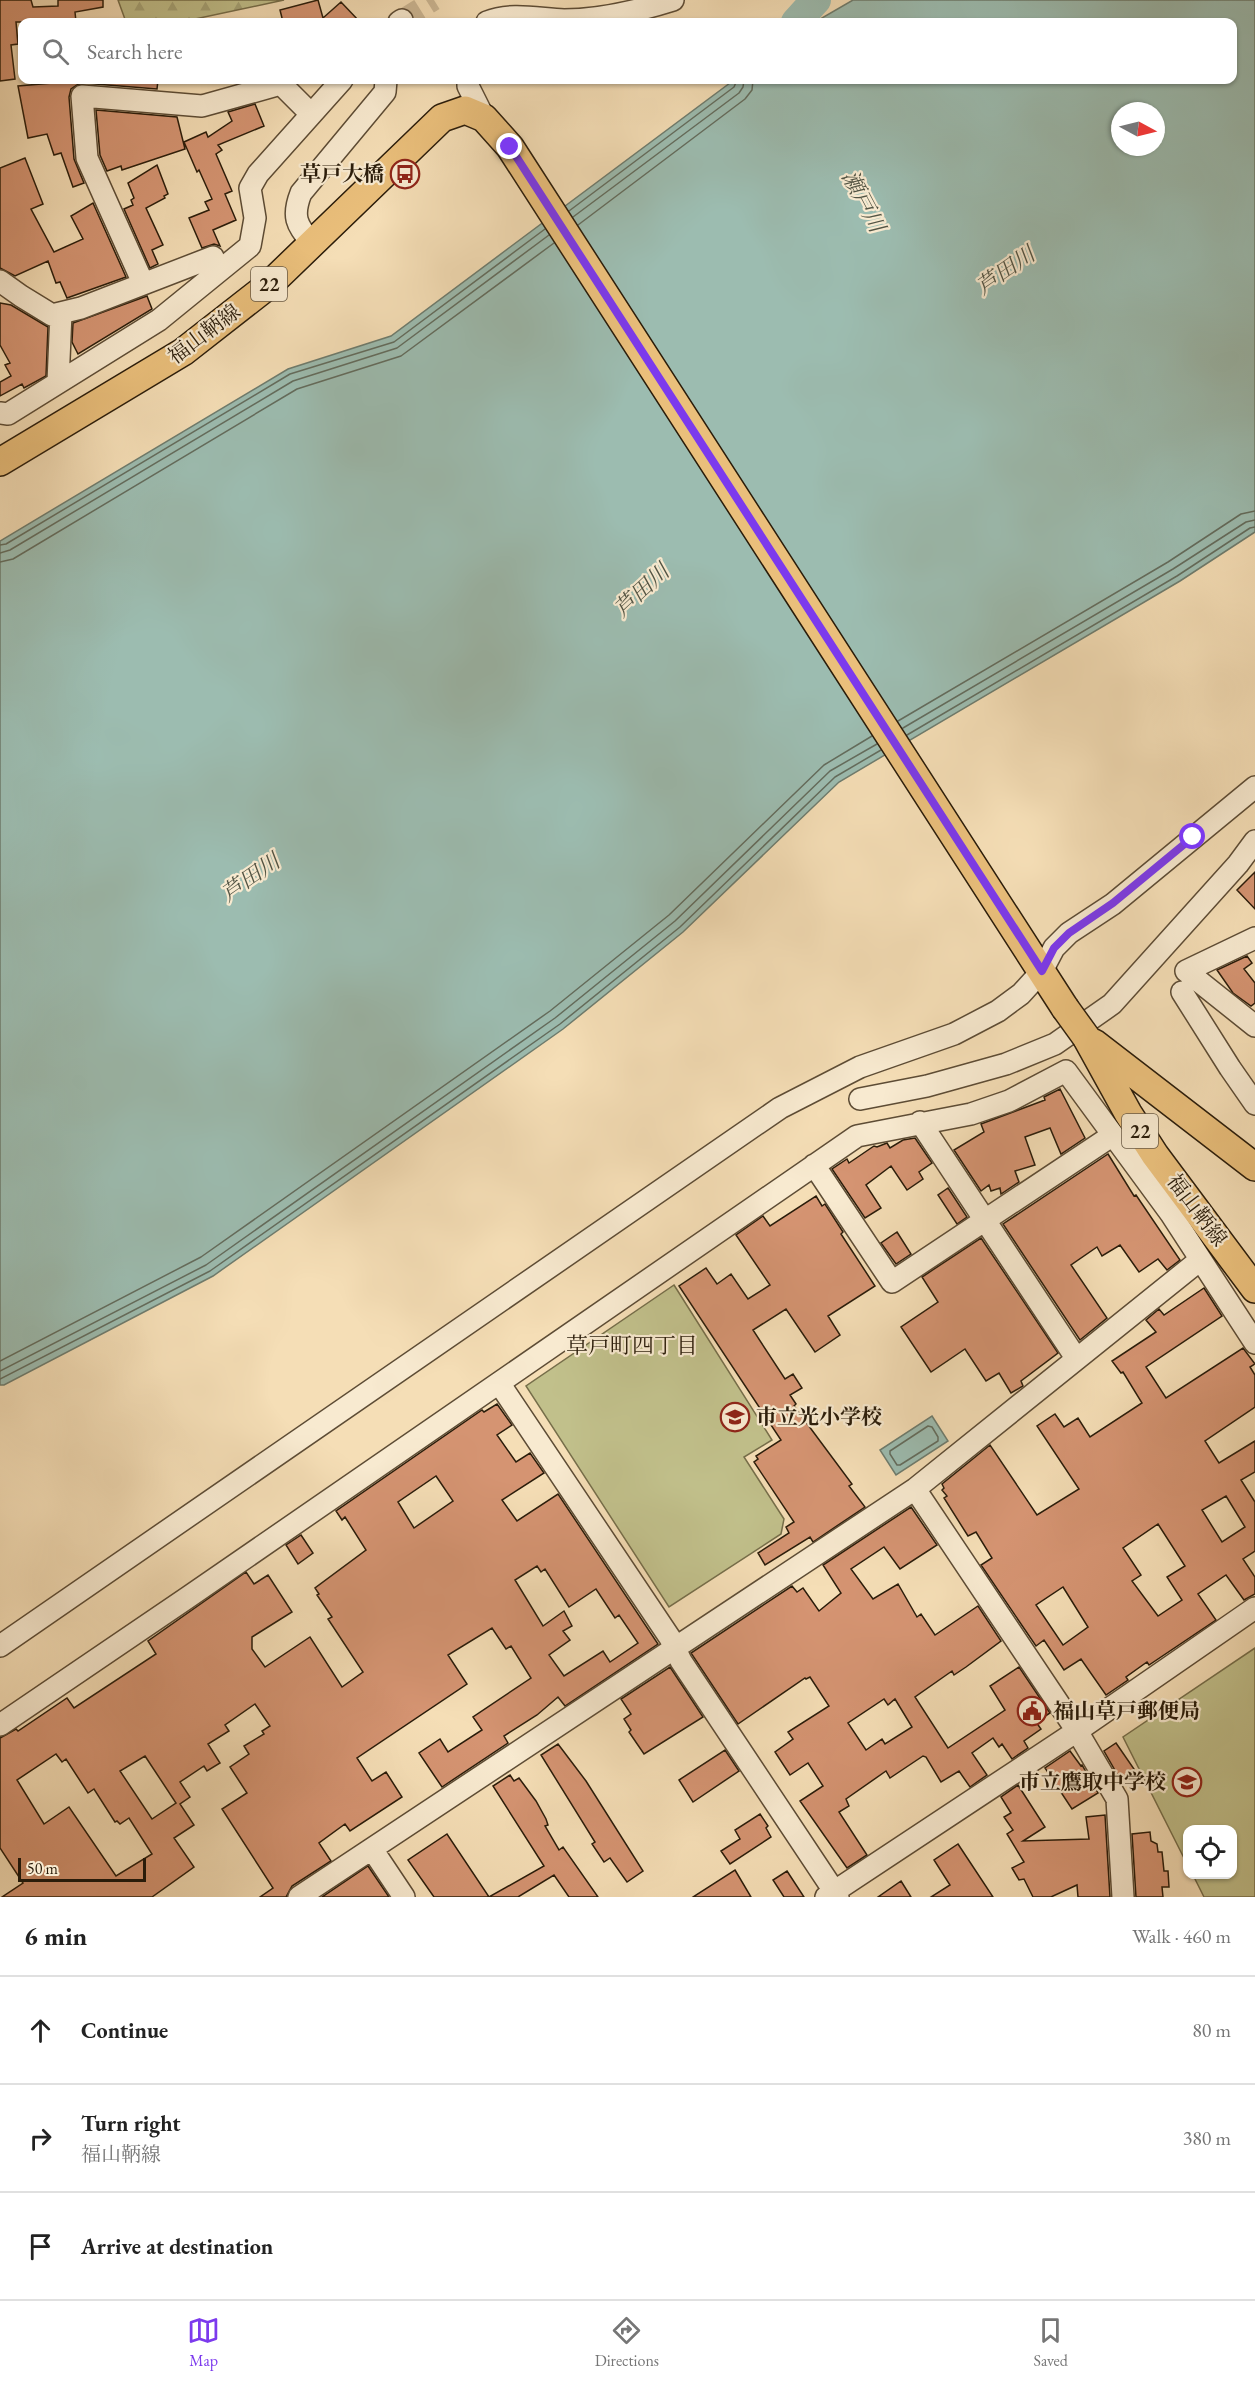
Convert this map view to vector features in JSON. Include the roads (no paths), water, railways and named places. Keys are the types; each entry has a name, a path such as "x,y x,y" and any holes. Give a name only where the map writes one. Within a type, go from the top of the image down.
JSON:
{"main road":[{"name":"福山鞆線","path":"0,462 183,352 270,284 442,118 465,110 484,118 510,147 1065,1008 1086,1037 1128,1113 1155,1155 1255,1289"},
{"name":"福山鞆線","path":"1086,1037 1255,1167"}],"street":[{"path":"597,18 613,17 674,0"},
{"path":"503,18 511,16 538,18"},
{"path":"143,283 87,158 82,96 202,106 281,84 311,114"},
{"path":"0,412 8,414 159,320 250,246 255,218 250,188 258,174 338,84"},
{"path":"312,243 300,230 297,219 296,208 301,193 385,92 386,84"},
{"path":"468,84 484,118"},
{"path":"0,281 52,315 81,308 213,257"},
{"path":"58,382 61,313"},
{"path":"0,1646 780,1108 860,1067 954,1034 998,1011 1021,994 1035,959 1054,948 1069,933 1113,903 1255,787"},
{"path":"860,1099 927,1086 1006,1064 1055,1044 1112,1004 1238,864 1255,840"},
{"path":"1255,938 1186,971 1255,1026"},
{"path":"1182,992 1255,1104"},
{"path":"0,1725 857,1136 970,1114 1009,1101 1066,1071 1171,1214 1255,1342"},
{"path":"920,1122 1076,1358"},
{"path":"814,1166 892,1282 1113,1135"},
{"path":"299,1897 915,1489 1200,1260"},
{"path":"499,1383 674,1647 833,1895 1255,1608"},
{"path":"915,1489 1077,1731 1117,1799 1123,1897"},
{"path":"372,1849 404,1897"}],"water":[{"name":"芦田川","path":"853,0 1255,0 1255,532 1180,581 839,782 683,932 563,1029 213,1276 4,1385 0,1385 0,541 288,369 391,336 729,84 1237,84 1237,18 822,18"},
{"path":"932,1416 948,1441 896,1475 880,1450"}],"waterway":[{"name":"瀬戸川","path":"800,18 816,0"}],"tunnel":[{"path":"405,18 434,0"}],"place":[{"name":"草戸大橋","path":"405,174"},
{"name":"市立光小学校","path":"735,1417"},
{"name":"福山草戸郵便局","path":"1032,1711"},
{"name":"市立鷹取中学校","path":"1187,1782"}],"district":[{"name":"草戸町四丁目","path":"632,1345"}]}
